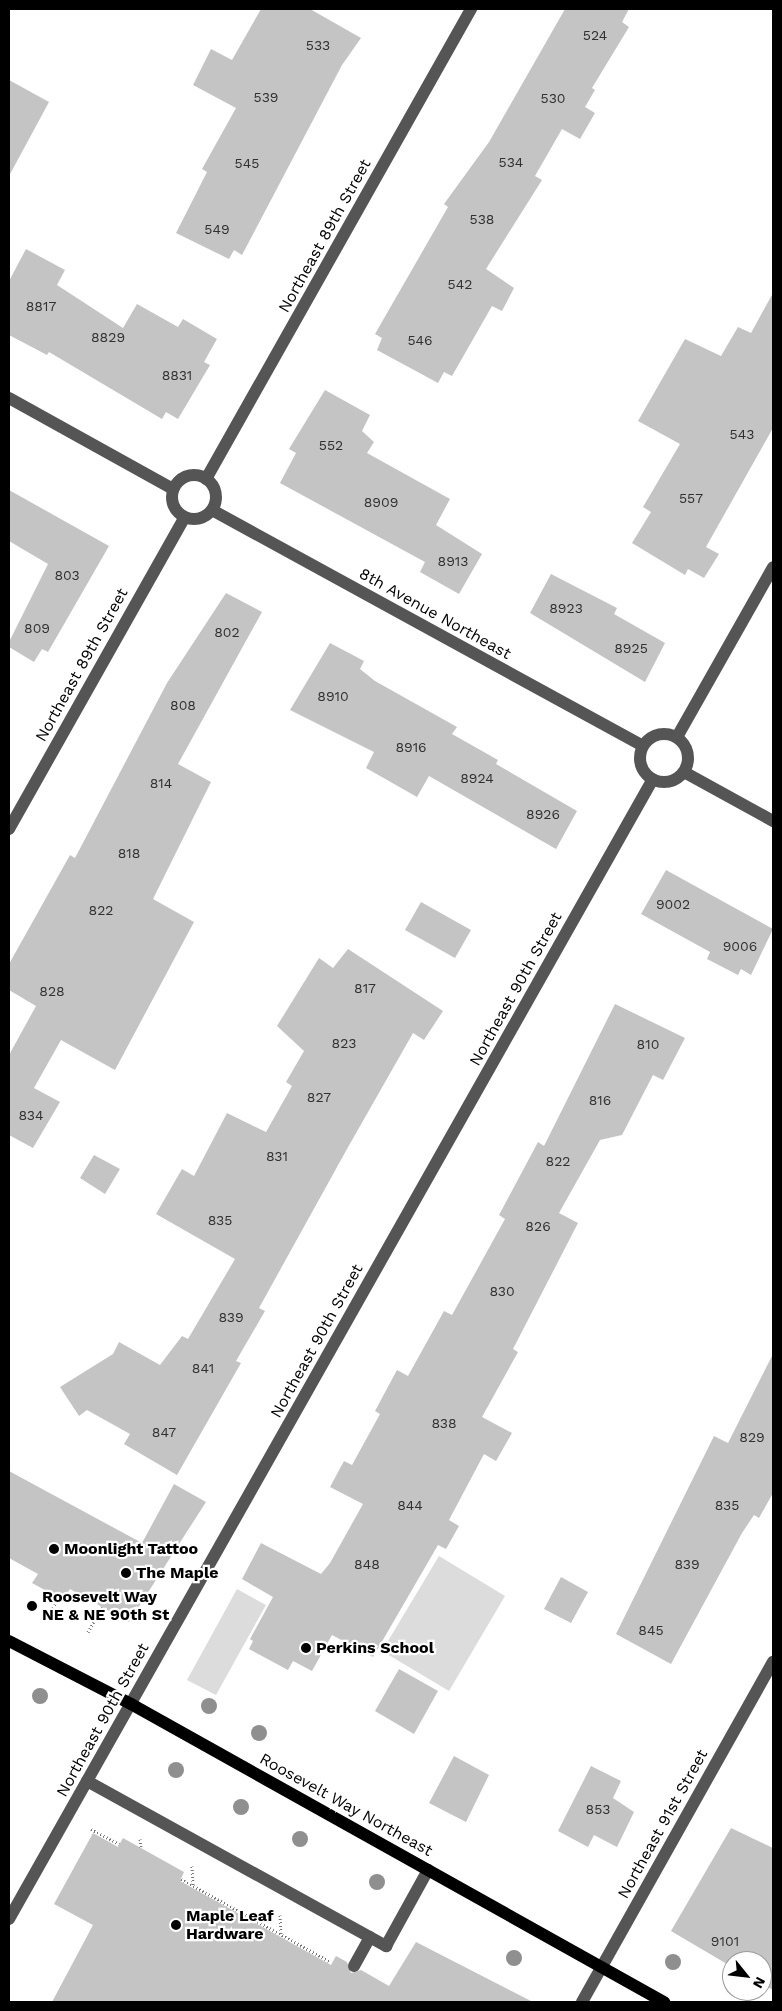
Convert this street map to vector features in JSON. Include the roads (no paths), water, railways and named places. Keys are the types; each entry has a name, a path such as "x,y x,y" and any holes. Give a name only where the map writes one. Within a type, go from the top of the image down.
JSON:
{"main road":[{"name":"Roosevelt Way Northeast","path":"9,1641 131,1704 664,2002"}],"street":[{"name":"Northeast 89th Street","path":"206,479 471,9"},
{"path":"9,398 173,489"},
{"path":"190,475 206,479 216,496 212,510 201,518 184,518 172,504 173,489 190,475"},
{"name":"8th Avenue Northeast","path":"212,510 643,746"},
{"name":"Northeast 89th Street","path":"9,829 184,518"},
{"path":"677,737 773,567"},
{"path":"661,733 677,737 687,750 684,772 671,781 653,779 641,764 643,746 661,733"},
{"path":"684,772 773,821"},
{"name":"Northeast 90th Street","path":"9,1919 653,779"},
{"name":"Northeast 91st Street","path":"582,2002 773,1662"},
{"path":"88,1781 386,1946 428,1870"},
{"path":"354,1966 370,1937"}],"place":[{"name":"Moonlight Tattoo","path":"54,1549"},
{"name":"The Maple","path":"126,1573"},
{"name":"Roosevelt Way NE & NE 90th St","path":"32,1606"},
{"name":"Perkins School","path":"306,1648"},
{"name":"Maple Leaf Hardware","path":"176,1925"}]}
